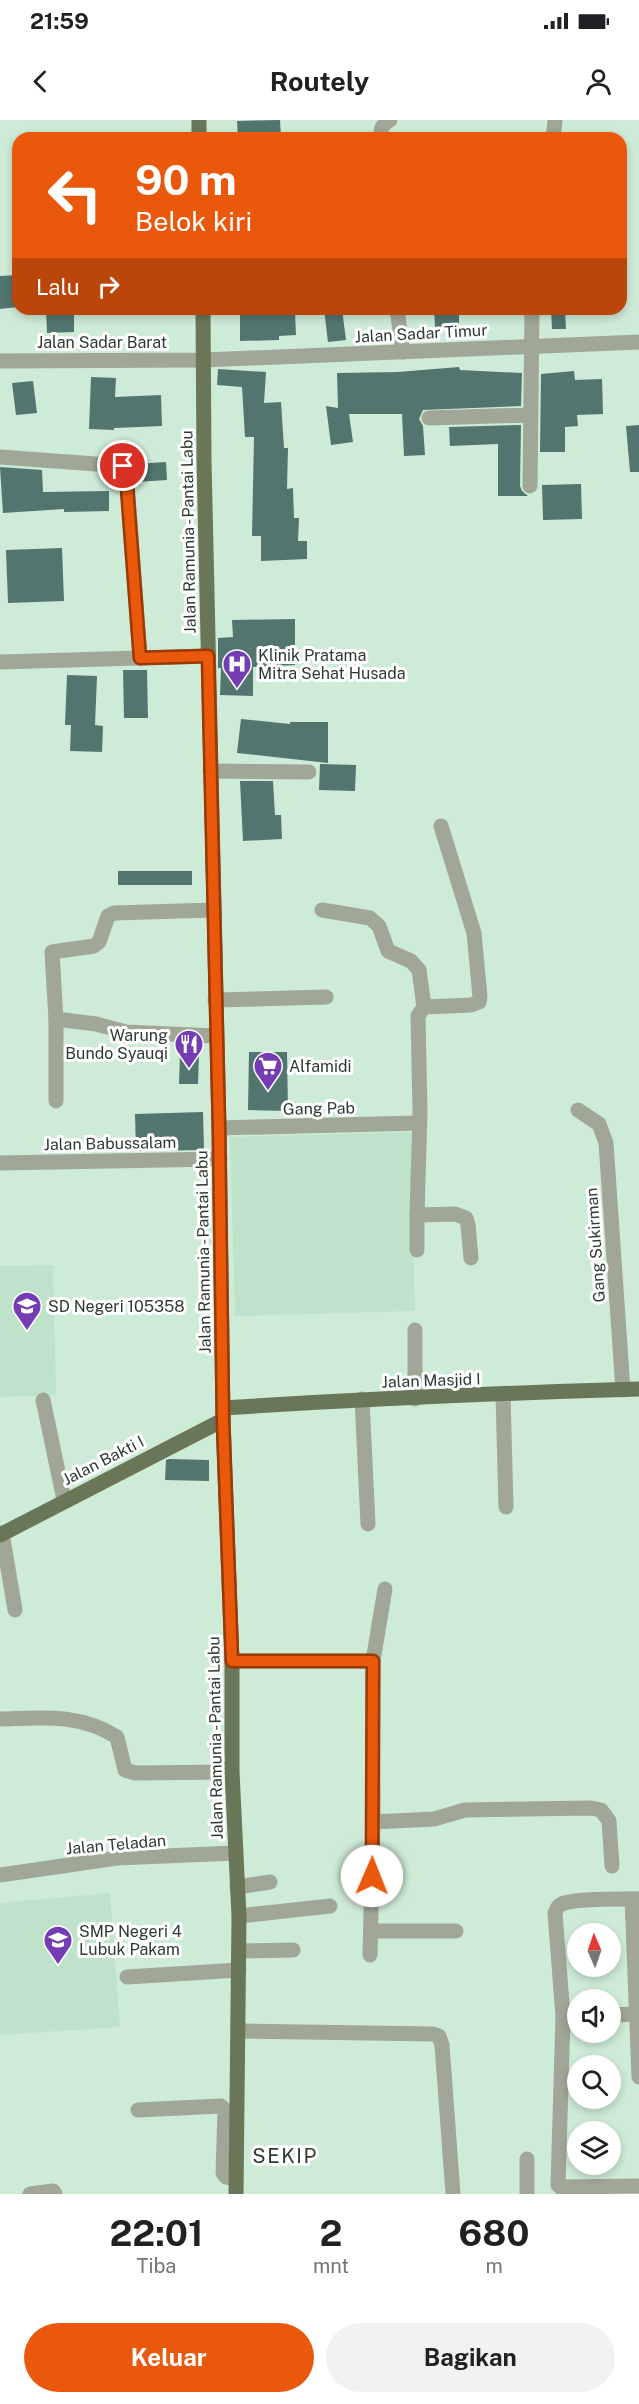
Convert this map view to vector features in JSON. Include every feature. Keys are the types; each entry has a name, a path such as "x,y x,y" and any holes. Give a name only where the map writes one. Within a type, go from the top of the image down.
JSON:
{"main road":[{"name":"Jalan Ramunia - Pantai Labu","path":"203,315 223,1414 232,1661 232,1772 239,1916 235,2187"},
{"name":"Jalan Masjid I","path":"223,1414 362,1400 639,1389"},
{"name":"Jalan Bakti I","path":"1,1534 223,1414"}],"street":[{"path":"380,132 384,124 390,120"},
{"path":"399,315 403,352"},
{"path":"530,486 532,315"},
{"name":"Jalan Sadar Timur","path":"204,360 639,342"},
{"name":"Jalan Sadar Barat","path":"0,361 204,360"},
{"path":"429,418 531,415"},
{"path":"0,457 123,466 126,469 140,658"},
{"path":"0,658 0,662 208,656"},
{"path":"210,771 309,772"},
{"path":"424,1007 471,1005 479,1002 480,997 474,933 441,826"},
{"path":"56,1101 56,1020 52,952 94,946 99,942 108,916 114,913 213,910"},
{"path":"322,910 364,915 376,922 388,951 411,961 419,970 424,1007 418,1016 420,1123 417,1250"},
{"path":"215,1000 326,997"},
{"path":"56,1020 96,1024 126,1032 216,1036"},
{"name":"Gang Sukirman","path":"578,1110 599,1124 606,1143 623,1390"},
{"name":"Gang Pab","path":"219,1128 420,1123"},
{"name":"Jalan Babussalam","path":"0,1163 220,1159"},
{"path":"417,1215 455,1214 464,1216 468,1224 471,1258"},
{"path":"415,1330 415,1399"},
{"path":"503,1395 506,1507"},
{"path":"44,1400 64,1500"},
{"path":"362,1400 368,1524"},
{"path":"1,1534 15,1610"},
{"path":"370,1954 373,1661 385,1589"},
{"path":"232,1661 373,1661"},
{"path":"0,1719 63,1717 103,1728 117,1737 125,1770 135,1773 232,1772"},
{"path":"373,1822 434,1819 465,1810 591,1808 601,1810 609,1821 612,1866"},
{"name":"Jalan Teladan","path":"0,1875 117,1858 235,1853"},
{"path":"237,1887 270,1882"},
{"path":"567,1996 555,1913 557,1908 561,1903 573,1901 636,1899 636,2014 639,2077"},
{"path":"239,1916 330,1906"},
{"path":"371,1931 456,1931"},
{"path":"239,1951 293,1950"},
{"path":"127,1977 239,1970"},
{"path":"621,2015 636,2014"},
{"path":"238,2031 439,2036 442,2045 453,2194"},
{"path":"568,2043 558,2185 560,2187 639,2186"},
{"path":"138,2110 221,2106 225,2110 223,2172 235,2187"},
{"path":"527,2159 527,2194"},
{"path":"30,2194 53,2191 55,2194"}],"shaded area":[{"path":"411,1132 415,1311 235,1316 230,1137"},
{"name":"SD Negeri 105358","path":"53,1265 56,1395 0,1397 0,1266"},
{"name":"SMP Negeri 4 Lubuk Pakam","path":"110,1893 120,2027 0,2035 0,1903"}],"building":[{"path":"280,120 281,132 238,132 237,121"},
{"path":"12,275 12,308 0,309 0,276"},
{"path":"46,315 74,315 74,332 47,333"},
{"path":"240,315 295,315 296,335 279,336 279,340 240,341"},
{"path":"325,315 343,315 346,340 328,342"},
{"path":"434,315 459,315 459,326 435,328"},
{"path":"551,315 565,315 566,329 552,329"},
{"path":"459,367 460,370 522,373 521,406 423,410 419,419 423,426 425,455 404,456 402,414 349,414 353,442 331,445 326,406 338,408 337,373 398,372"},
{"path":"218,369 266,372 264,403 281,402 284,448 288,448 287,489 293,488 294,518 299,518 298,541 307,541 307,559 261,561 261,536 252,536 254,437 245,437 242,387 217,385"},
{"path":"574,371 575,380 602,379 603,414 577,415 578,426 565,427 565,452 540,452 541,374"},
{"path":"91,377 116,378 115,397 161,395 162,426 114,428 114,430 89,429"},
{"path":"33,381 37,413 16,415 12,383"},
{"path":"521,425 520,486 528,496 498,496 498,444 450,446 449,427"},
{"path":"639,425 639,472 630,472 626,426"},
{"path":"166,462 167,480 137,482 134,464"},
{"path":"0,467 42,470 43,492 109,491 109,511 64,512 64,509 3,513"},
{"path":"581,484 582,519 543,520 542,485"},
{"path":"62,548 64,601 8,603 6,550"},
{"path":"295,619 295,665 253,667 253,696 220,695 221,668 218,668 218,638 233,637 232,620"},
{"path":"123,670 147,670 148,718 124,718"},
{"path":"67,675 97,676 95,725 103,726 102,752 70,751 71,725 65,725"},
{"path":"241,719 290,724 290,722 328,722 328,763 237,753"},
{"path":"320,764 356,765 355,791 319,790"},
{"path":"240,781 273,781 275,815 281,815 282,839 243,841"},
{"path":"118,871 192,871 192,885 118,885"},
{"name":"Alfamidi","path":"249,1052 287,1052 288,1111 248,1110"},
{"name":"Warung Bundo Syauqi","path":"180,1054 199,1055 198,1084 179,1084"},
{"path":"203,1112 204,1150 136,1151 135,1114"},
{"path":"166,1460 209,1460 209,1481 165,1480"}],"place":[{"name":"Klinik Pratama Mitra Sehat Husada","path":"237,690"},
{"name":"Warung Bundo Syauqi","path":"189,1070"},
{"name":"Alfamidi","path":"268,1092"},
{"name":"SD Negeri 105358","path":"27,1332"},
{"name":"SMP Negeri 4 Lubuk Pakam","path":"58,1966"}],"district":[{"name":"SEKIP","path":"285,2156"}],"route":[{"path":"123,466 126,469 140,658 208,656 223,1420 232,1661 373,1661 372,1876"}]}
